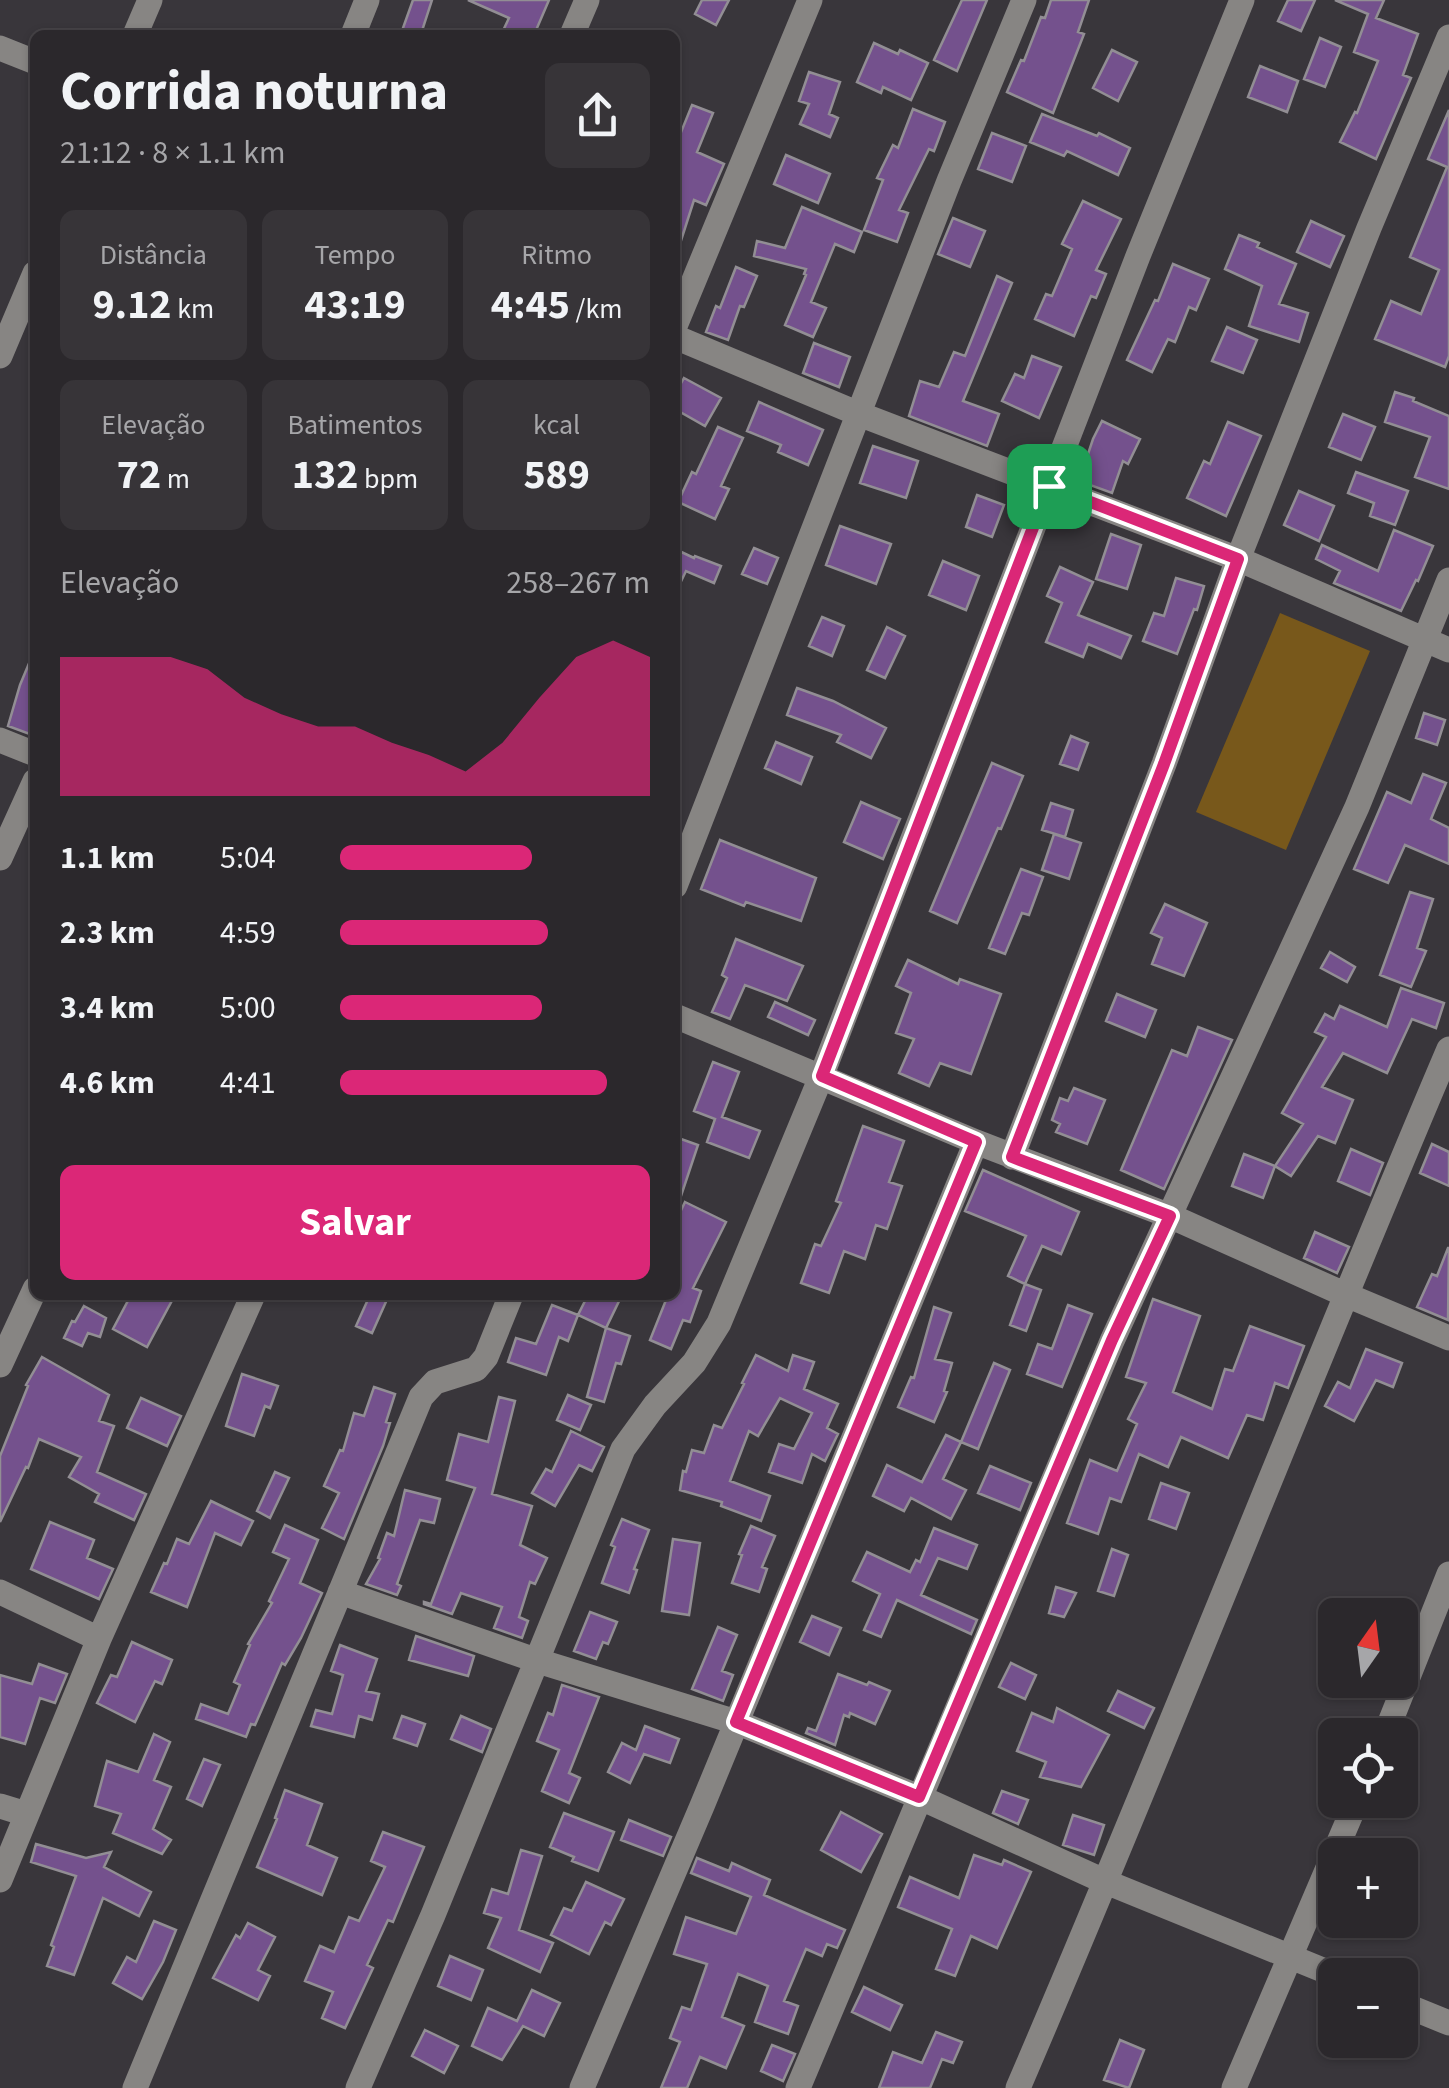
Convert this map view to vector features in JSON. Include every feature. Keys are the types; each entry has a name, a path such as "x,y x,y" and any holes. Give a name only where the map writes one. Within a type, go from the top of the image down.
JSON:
{"street":[{"path":"138,30 150,0"},
{"path":"355,30 368,0"},
{"path":"574,30 587,0"},
{"path":"680,314 810,0"},
{"path":"680,873 949,181 1024,0"},
{"path":"358,2088 434,1915 623,1449 655,1405 694,1363 718,1323 822,1076 1138,256 1242,0"},
{"path":"1012,1157 1164,764 1238,559 1449,37"},
{"path":"0,48 30,60"},
{"path":"0,356 30,285"},
{"path":"680,339 859,414 1238,559 1449,650"},
{"path":"798,2088 1112,1340 1356,807 1449,580"},
{"path":"0,740 30,752"},
{"path":"0,858 30,792"},
{"path":"680,1018 1012,1157 1170,1216 1449,1338"},
{"path":"1018,2088 1106,1882 1344,1294 1449,1049"},
{"path":"582,2088 976,1142"},
{"path":"0,1366 30,1300"},
{"path":"0,1880 99,1639 251,1300"},
{"path":"135,2088 421,1397 436,1382 476,1369 486,1356 510,1300"},
{"path":"1392,1718 1449,1574"},
{"path":"0,1592 99,1639"},
{"path":"340,1592 538,1661 736,1722 1318,1969"},
{"path":"0,1806 26,1814"},
{"path":"1234,2088 1349,1818"},
{"path":"1418,2011 1449,2024"}],"shaded area":[{"path":"1280,613 1370,651 1286,850 1196,812"}],"building":[{"path":"413,0 432,0 422,30 403,28"},
{"path":"468,0 549,0 536,30 503,30 509,18"},
{"path":"702,0 729,0 716,25 695,14"},
{"path":"962,0 987,0 957,71 934,60"},
{"path":"1051,0 1089,0 1078,32 1084,34 1053,113 1007,92"},
{"path":"1288,0 1315,0 1301,31 1278,21"},
{"path":"1335,0 1384,0 1376,18 1418,34 1403,75 1411,78 1376,159 1340,142 1357,113 1378,61 1354,52 1368,14"},
{"path":"1320,38 1341,47 1325,87 1304,79"},
{"path":"874,43 928,63 911,100 883,87 881,93 857,82"},
{"path":"1112,50 1137,62 1118,101 1093,88"},
{"path":"1260,66 1298,81 1287,112 1248,97"},
{"path":"809,72 840,82 829,114 838,118 830,137 800,124 809,104 799,101"},
{"path":"692,105 713,113 697,152 724,164 706,205 694,200 680,244 680,135"},
{"path":"913,109 945,122 934,151 929,149 899,210 908,213 897,242 864,230 883,180 877,178 893,145 898,148"},
{"path":"1449,110 1449,356 1445,367 1375,339 1391,301 1421,314 1439,270 1410,257 1447,167 1428,159"},
{"path":"1042,114 1130,148 1118,175 1067,151 1064,156 1030,142"},
{"path":"992,133 1026,146 1012,182 978,169"},
{"path":"786,155 830,174 818,203 774,184"},
{"path":"1083,201 1121,219 1096,270 1106,274 1096,298 1091,296 1074,336 1035,319 1046,294 1052,296 1072,249 1062,244"},
{"path":"802,207 862,232 854,252 835,244 811,302 826,308 813,337 785,325 806,269 754,256 757,241 785,248"},
{"path":"953,218 985,231 970,267 938,254"},
{"path":"1311,221 1344,236 1330,267 1297,252"},
{"path":"1239,235 1296,264 1279,304 1308,313 1299,342 1249,326 1262,286 1225,269"},
{"path":"1173,264 1209,279 1196,310 1189,307 1175,342 1168,339 1152,372 1127,360"},
{"path":"736,267 757,276 744,307 740,306 728,340 706,332"},
{"path":"997,276 1012,283 963,401 999,414 987,446 909,416 920,381 939,387 954,352 965,356"},
{"path":"1227,327 1257,340 1243,373 1212,361"},
{"path":"814,343 850,357 839,387 803,373"},
{"path":"1032,356 1061,367 1039,418 1002,401 1015,374 1024,378"},
{"path":"684,378 721,398 705,426 680,412 680,385"},
{"path":"1395,392 1449,416 1449,489 1415,477 1430,437 1385,422"},
{"path":"759,402 823,430 808,465 778,452 781,445 747,431"},
{"path":"1343,414 1375,427 1361,460 1329,447"},
{"path":"1102,421 1140,439 1128,464 1123,461 1112,493 1079,481"},
{"path":"1228,422 1261,436 1226,516 1187,498 1204,461 1210,464"},
{"path":"718,427 743,438 721,486 729,489 715,519 680,503 692,472 696,474"},
{"path":"873,446 918,461 906,498 860,483"},
{"path":"1356,472 1408,491 1395,525 1370,516 1374,503 1348,493"},
{"path":"1299,491 1334,506 1319,541 1284,525"},
{"path":"977,495 1004,505 992,537 966,527"},
{"path":"840,526 891,544 876,584 826,565"},
{"path":"1394,530 1433,546 1401,611 1334,583 1340,571 1316,559 1322,545 1378,571"},
{"path":"1111,534 1141,545 1127,589 1096,579"},
{"path":"754,548 778,558 767,584 742,574"},
{"path":"680,551 721,566 714,583 686,571 680,584"},
{"path":"943,561 979,576 966,610 929,595"},
{"path":"1060,567 1093,582 1078,615 1131,636 1121,658 1088,644 1083,657 1046,642 1062,603 1047,596"},
{"path":"1176,578 1204,586 1177,654 1143,641 1154,613 1164,616"},
{"path":"822,617 844,626 832,656 809,646"},
{"path":"887,627 905,636 885,678 867,670"},
{"path":"30,661 30,734 8,726"},
{"path":"797,688 886,728 871,758 837,742 841,735 787,715"},
{"path":"1424,713 1445,720 1437,745 1416,738"},
{"path":"1071,736 1088,743 1078,770 1060,764"},
{"path":"776,742 812,757 801,784 765,768"},
{"path":"992,763 1023,776 957,923 930,911"},
{"path":"1423,774 1446,783 1431,819 1449,828 1449,864 1405,845 1388,883 1354,869 1387,792 1411,803"},
{"path":"861,802 900,819 883,859 844,842"},
{"path":"1051,803 1073,810 1065,837 1042,830"},
{"path":"1054,834 1081,843 1069,879 1042,870"},
{"path":"720,840 816,878 801,921 746,902 744,906 701,889"},
{"path":"1021,869 1043,877 1029,915 1022,913 1005,954 989,948"},
{"path":"1410,892 1433,899 1417,948 1426,951 1411,987 1380,975"},
{"path":"1165,904 1207,923 1184,976 1152,964 1162,938 1151,933"},
{"path":"736,939 803,966 787,1001 745,985 730,1019 712,1012 727,978 722,975"},
{"path":"1330,952 1355,967 1347,982 1321,968"},
{"path":"908,960 958,984 960,979 1001,994 971,1074 940,1063 929,1086 899,1073 914,1039 896,1033 911,993 896,986"},
{"path":"1401,988 1444,1003 1436,1028 1412,1019 1387,1073 1343,1053 1322,1087 1353,1100 1335,1143 1318,1136 1291,1176 1275,1166 1303,1124 1282,1113 1326,1037 1315,1032 1325,1014 1334,1019 1340,1006 1387,1027"},
{"path":"1117,994 1156,1010 1145,1037 1106,1021"},
{"path":"775,1002 815,1020 808,1035 768,1017"},
{"path":"1198,1027 1232,1040 1164,1189 1121,1170 1172,1050 1187,1056"},
{"path":"713,1062 739,1072 722,1117 760,1131 749,1158 707,1142 715,1119 694,1111"},
{"path":"1074,1088 1105,1100 1087,1144 1056,1132 1060,1124 1052,1120 1060,1098 1068,1101"},
{"path":"863,1126 904,1141 889,1182 902,1186 887,1229 876,1225 865,1259 844,1251 829,1293 801,1283 815,1244 821,1246 841,1203 836,1201"},
{"path":"680,1142 698,1145 680,1199"},
{"path":"1432,1144 1449,1152 1449,1186 1420,1173"},
{"path":"1351,1149 1383,1163 1370,1195 1338,1181"},
{"path":"1244,1154 1275,1166 1263,1198 1232,1186"},
{"path":"983,1170 1079,1212 1061,1254 1042,1246 1025,1284 1008,1276 1026,1236 965,1211"},
{"path":"685,1202 726,1222 693,1288 701,1291 690,1322 683,1320 671,1349 650,1340 666,1300 680,1300 680,1212"},
{"path":"1315,1232 1349,1247 1337,1273 1304,1258"},
{"path":"1448,1248 1448,1320 1417,1307 1432,1274 1437,1276"},
{"path":"1025,1284 1041,1290 1026,1331 1010,1325"},
{"path":"1153,1299 1200,1316 1173,1392 1212,1409 1225,1369 1233,1371 1250,1326 1304,1346 1288,1388 1275,1383 1263,1420 1247,1415 1228,1458 1181,1437 1168,1467 1139,1454 1121,1502 1110,1498 1098,1534 1067,1523 1090,1460 1117,1471 1137,1424 1128,1419 1146,1383 1126,1377"},
{"path":"128,1300 172,1300 147,1347 113,1329"},
{"path":"368,1300 387,1300 372,1333 356,1326"},
{"path":"586,1300 620,1300 606,1328 578,1315"},
{"path":"552,1305 578,1315 568,1341 559,1337 546,1375 508,1362 516,1338 536,1344"},
{"path":"1068,1305 1092,1314 1062,1387 1027,1374 1038,1344 1052,1349"},
{"path":"84,1306 106,1318 100,1337 88,1333 82,1346 64,1338"},
{"path":"934,1307 951,1313 935,1359 952,1363 944,1391 947,1392 934,1422 898,1407 911,1377 914,1378"},
{"path":"606,1328 630,1336 621,1364 616,1363 604,1402 587,1397"},
{"path":"1366,1349 1402,1363 1393,1387 1376,1380 1354,1421 1325,1406 1338,1382 1350,1388"},
{"path":"756,1355 788,1371 793,1355 814,1362 804,1389 838,1404 827,1428 838,1434 825,1461 812,1454 802,1483 769,1472 779,1444 794,1449 812,1413 780,1398 758,1436 749,1431 730,1481 770,1496 761,1521 721,1506 722,1502 680,1490 692,1450 704,1453 714,1425 722,1428"},
{"path":"42,1357 109,1395 99,1421 114,1426 97,1472 146,1494 134,1520 95,1502 99,1494 69,1477 81,1457 39,1439 0,1522 0,1456 26,1385"},
{"path":"994,1363 1010,1370 978,1449 961,1442"},
{"path":"242,1374 278,1386 270,1408 265,1406 254,1436 226,1426"},
{"path":"374,1387 395,1394 386,1422 390,1423 344,1539 322,1528 339,1493 324,1486 340,1450 343,1451 354,1413 364,1416"},
{"path":"568,1395 591,1405 580,1430 557,1420"},
{"path":"499,1397 515,1401 492,1494 532,1506 520,1545 547,1558 535,1584 530,1582 519,1617 528,1621 522,1638 494,1628 502,1607 461,1593 452,1614 424,1604 431,1604 475,1488 447,1480 459,1434 488,1442"},
{"path":"141,1398 181,1416 167,1446 127,1428"},
{"path":"571,1431 604,1447 592,1471 579,1465 555,1506 532,1493 546,1469 552,1472"},
{"path":"946,1435 961,1442 943,1479 966,1490 951,1519 911,1498 904,1511 873,1496 887,1465 922,1482"},
{"path":"990,1466 1031,1483 1020,1510 978,1493"},
{"path":"275,1472 289,1478 270,1518 257,1511"},
{"path":"1161,1483 1189,1493 1176,1529 1149,1519"},
{"path":"405,1490 440,1499 434,1523 420,1520 397,1584 401,1586 397,1595 366,1584 380,1559 387,1533 394,1536"},
{"path":"211,1501 253,1521 241,1545 215,1533 187,1607 151,1592 177,1539 189,1544"},
{"path":"622,1519 649,1530 629,1593 602,1583"},
{"path":"50,1522 94,1540 87,1558 113,1569 99,1599 31,1569"},
{"path":"285,1525 318,1540 300,1583 322,1593 246,1737 196,1719 201,1704 228,1714 240,1685 234,1682 248,1644 272,1603 269,1601 289,1559 273,1552"},
{"path":"751,1526 775,1536 762,1567 767,1569 759,1592 732,1583"},
{"path":"934,1528 977,1545 967,1569 938,1558 921,1595 977,1620 971,1634 897,1600 881,1637 864,1630 880,1594 853,1581 867,1552 910,1572 916,1560 920,1562"},
{"path":"673,1539 700,1543 689,1615 662,1611"},
{"path":"1112,1549 1128,1555 1114,1596 1098,1591"},
{"path":"1056,1587 1076,1593 1064,1617 1049,1613"},
{"path":"590,1612 617,1622 608,1644 603,1642 596,1659 574,1651"},
{"path":"812,1616 841,1628 829,1655 800,1642"},
{"path":"718,1627 737,1635 722,1671 733,1675 723,1701 692,1689"},
{"path":"416,1636 474,1656 468,1676 409,1660"},
{"path":"132,1642 172,1660 162,1684 155,1681 135,1722 97,1703 111,1675 117,1677"},
{"path":"340,1645 377,1659 366,1691 379,1694 372,1720 359,1716 354,1737 311,1726 316,1710 332,1714 343,1675 331,1671"},
{"path":"1011,1663 1036,1675 1025,1699 999,1687"},
{"path":"39,1664 67,1674 55,1703 40,1698 25,1744 0,1737 0,1675 32,1684"},
{"path":"838,1674 890,1691 875,1724 850,1713 849,1717 844,1715 835,1745 806,1733 808,1728 816,1731"},
{"path":"562,1685 599,1697 569,1773 580,1778 569,1803 542,1791 559,1750 537,1741 548,1713 553,1715"},
{"path":"1118,1691 1154,1708 1144,1728 1108,1711"},
{"path":"1057,1708 1109,1735 1081,1787 1040,1777 1046,1762 1017,1751 1032,1713 1053,1722"},
{"path":"402,1716 425,1724 417,1746 394,1738"},
{"path":"461,1716 491,1729 482,1752 451,1739"},
{"path":"645,1726 679,1739 670,1763 644,1754 630,1783 608,1772 622,1743 636,1750"},
{"path":"154,1734 170,1742 154,1780 171,1787 153,1829 171,1840 162,1854 113,1833 121,1814 95,1806 107,1761 138,1772"},
{"path":"204,1759 220,1765 202,1806 187,1799"},
{"path":"285,1790 322,1804 307,1845 337,1858 322,1895 257,1867"},
{"path":"1002,1791 1028,1800 1018,1824 993,1813"},
{"path":"841,1812 882,1834 861,1872 821,1850"},
{"path":"564,1813 614,1832 598,1871 550,1847"},
{"path":"1073,1815 1104,1825 1094,1855 1063,1845"},
{"path":"629,1820 671,1837 663,1856 621,1840"},
{"path":"383,1832 424,1847 393,1922 388,1920 367,1965 373,1968 345,2028 322,2018 333,1992 305,1981 320,1946 334,1952 349,1917 359,1921 385,1867 371,1861"},
{"path":"36,1844 86,1858 111,1852 104,1867 151,1892 139,1916 103,1898 74,1975 47,1966 76,1876 31,1862"},
{"path":"521,1850 542,1856 519,1930 553,1943 540,1972 488,1948 501,1918 484,1913 492,1889 508,1894"},
{"path":"974,1855 1002,1865 1004,1860 1031,1872 997,1948 971,1936 955,1976 936,1969 952,1929 898,1907 910,1877 959,1898"},
{"path":"697,1858 729,1871 732,1863 770,1880 764,1895 845,1930 837,1948 827,1944 822,1956 806,1949 784,2001 798,2006 788,2034 755,2022 768,1986 738,1974 722,2017 744,2026 726,2068 700,2057 687,2088 661,2088 680,2042 670,2038 682,2007 691,2010 707,1964 674,1954 686,1917 736,1934 751,1897 691,1873"},
{"path":"586,1882 624,1899 611,1925 605,1922 589,1954 551,1935 564,1908 572,1911"},
{"path":"154,1921 176,1930 142,1999 113,1983 127,1957 136,1962"},
{"path":"248,1923 275,1937 258,1970 270,1976 258,2000 213,1978 236,1935 240,1938"},
{"path":"450,1956 483,1970 471,2000 438,1986"},
{"path":"864,1987 902,2005 890,2030 852,2012"},
{"path":"532,1990 560,2003 544,2036 523,2026 502,2060 472,2046 488,2008 517,2021"},
{"path":"425,2030 458,2046 444,2073 412,2056"},
{"path":"936,2032 962,2042 953,2063 942,2059 930,2088 879,2088 893,2052 922,2063"},
{"path":"1120,2040 1144,2050 1129,2088 1104,2080"},
{"path":"772,2045 795,2054 783,2081 761,2071"}],"route":[{"path":"1049,486 1238,559 1164,764 1012,1157 1170,1216 1112,1340 919,1797 736,1722 976,1142 822,1076 1049,486"}]}
